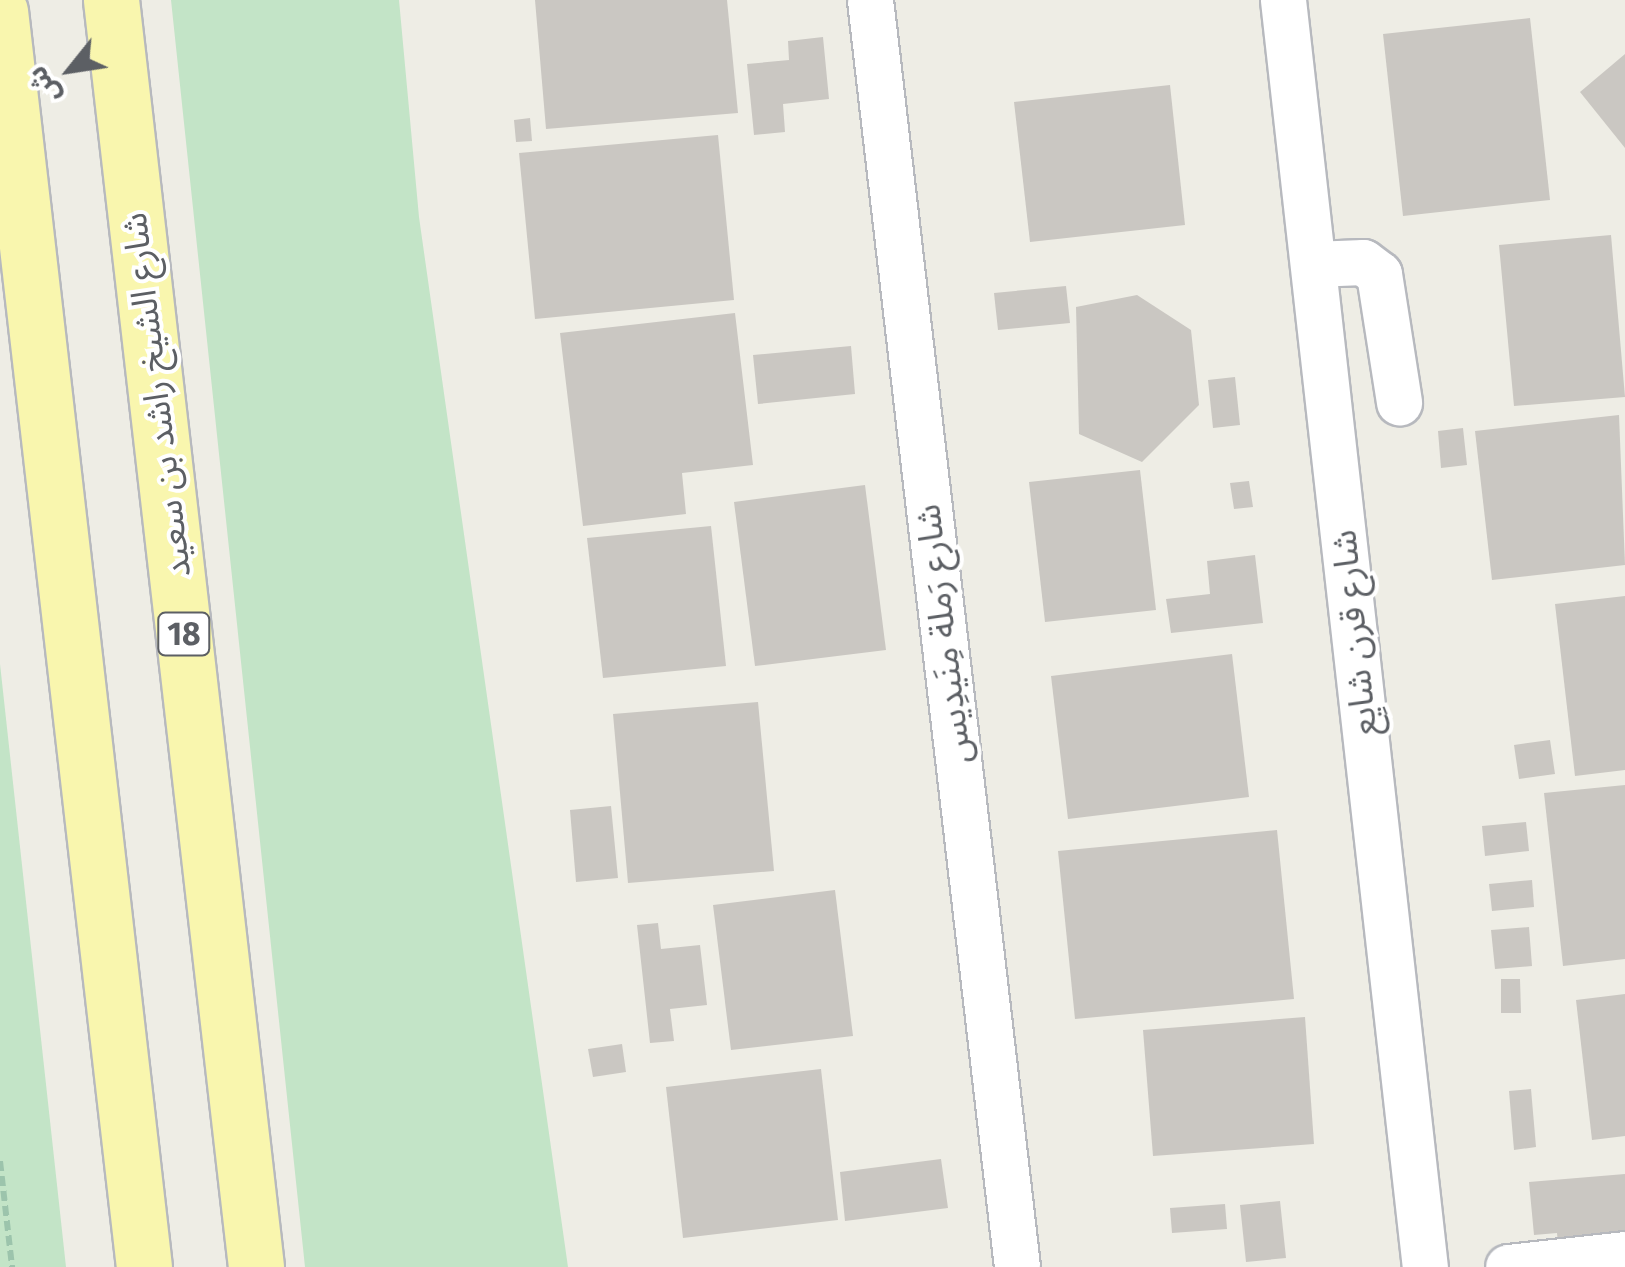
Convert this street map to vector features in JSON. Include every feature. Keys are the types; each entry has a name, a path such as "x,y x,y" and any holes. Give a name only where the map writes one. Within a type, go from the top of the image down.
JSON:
{"main road":[{"name":"شارع الشيخ راشد بن سعيد","path":"111,0 256,1267"},
{"path":"0,11 148,1260"}],"street":[{"name":"شارع قرن شايِع","path":"1283,0 1426,1267"},
{"name":"شارع رَملة مِنَيدِيس","path":"881,1 1017,1267"},
{"path":"1313,264 1372,267 1388,316 1398,402"},
{"path":"1319,322 1388,316"},
{"path":"1508,1267 1625,1254"}],"path":[{"path":"0,1161 12,1267"}],"green space":[{"path":"171,0 399,0 419,217 568,1267 305,1267"},
{"path":"0,664 66,1267 0,1267"}],"building":[{"path":"535,0 727,0 738,113 546,129"},
{"path":"1530,18 1550,200 1403,216 1383,34"},
{"path":"823,37 829,99 783,104 785,132 754,135 747,64 789,60 788,41"},
{"path":"1625,54 1625,148 1580,92"},
{"path":"1170,85 1185,225 1030,242 1014,102"},
{"path":"530,118 532,141 516,142 514,120"},
{"path":"718,135 734,300 535,319 519,153"},
{"path":"1611,235 1625,397 1514,406 1499,245"},
{"path":"1066,286 1070,323 998,330 994,293"},
{"path":"1137,295 1191,330 1199,405 1142,462 1079,434 1076,307"},
{"path":"735,313 753,465 682,473 686,514 583,526 560,333"},
{"path":"851,346 855,394 758,404 753,355"},
{"path":"1235,377 1240,425 1213,428 1208,380"},
{"path":"1619,415 1625,565 1492,580 1475,431"},
{"path":"1463,428 1467,465 1441,468 1438,431"},
{"path":"1140,470 1156,610 1045,622 1029,482"},
{"path":"1249,481 1253,507 1234,509 1230,483"},
{"path":"865,485 886,650 755,666 734,502"},
{"path":"711,526 726,666 603,678 587,538"},
{"path":"1255,555 1263,623 1171,633 1166,599 1210,594 1207,561"},
{"path":"1625,596 1625,770 1575,776 1555,604"},
{"path":"1232,654 1249,797 1068,819 1051,676"},
{"path":"758,702 774,871 628,883 613,714"},
{"path":"1550,740 1555,774 1519,779 1514,745"},
{"path":"1625,785 1625,959 1563,966 1544,793"},
{"path":"611,806 618,878 576,882 570,810"},
{"path":"1526,822 1529,851 1485,856 1482,826"},
{"path":"1277,830 1294,999 1075,1019 1058,851"},
{"path":"1532,880 1534,907 1492,911 1489,884"},
{"path":"835,890 853,1036 731,1050 713,905"},
{"path":"658,923 661,949 700,945 707,1005 670,1009 674,1041 650,1043 637,925"},
{"path":"1529,927 1532,966 1495,969 1491,930"},
{"path":"1501,979 1520,979 1521,1013 1501,1013"},
{"path":"1625,994 1625,1136 1592,1140 1576,1000"},
{"path":"1305,1017 1314,1144 1153,1156 1143,1030"},
{"path":"622,1044 626,1072 593,1077 588,1049"},
{"path":"821,1069 838,1220 683,1238 666,1087"},
{"path":"1531,1089 1536,1147 1514,1150 1509,1091"},
{"path":"941,1159 948,1208 845,1221 840,1172"},
{"path":"1625,1174 1625,1248 1559,1254 1557,1233 1534,1235 1529,1182"},
{"path":"1280,1201 1286,1258 1246,1262 1240,1205"},
{"path":"1225,1204 1227,1229 1172,1233 1170,1208"}]}
